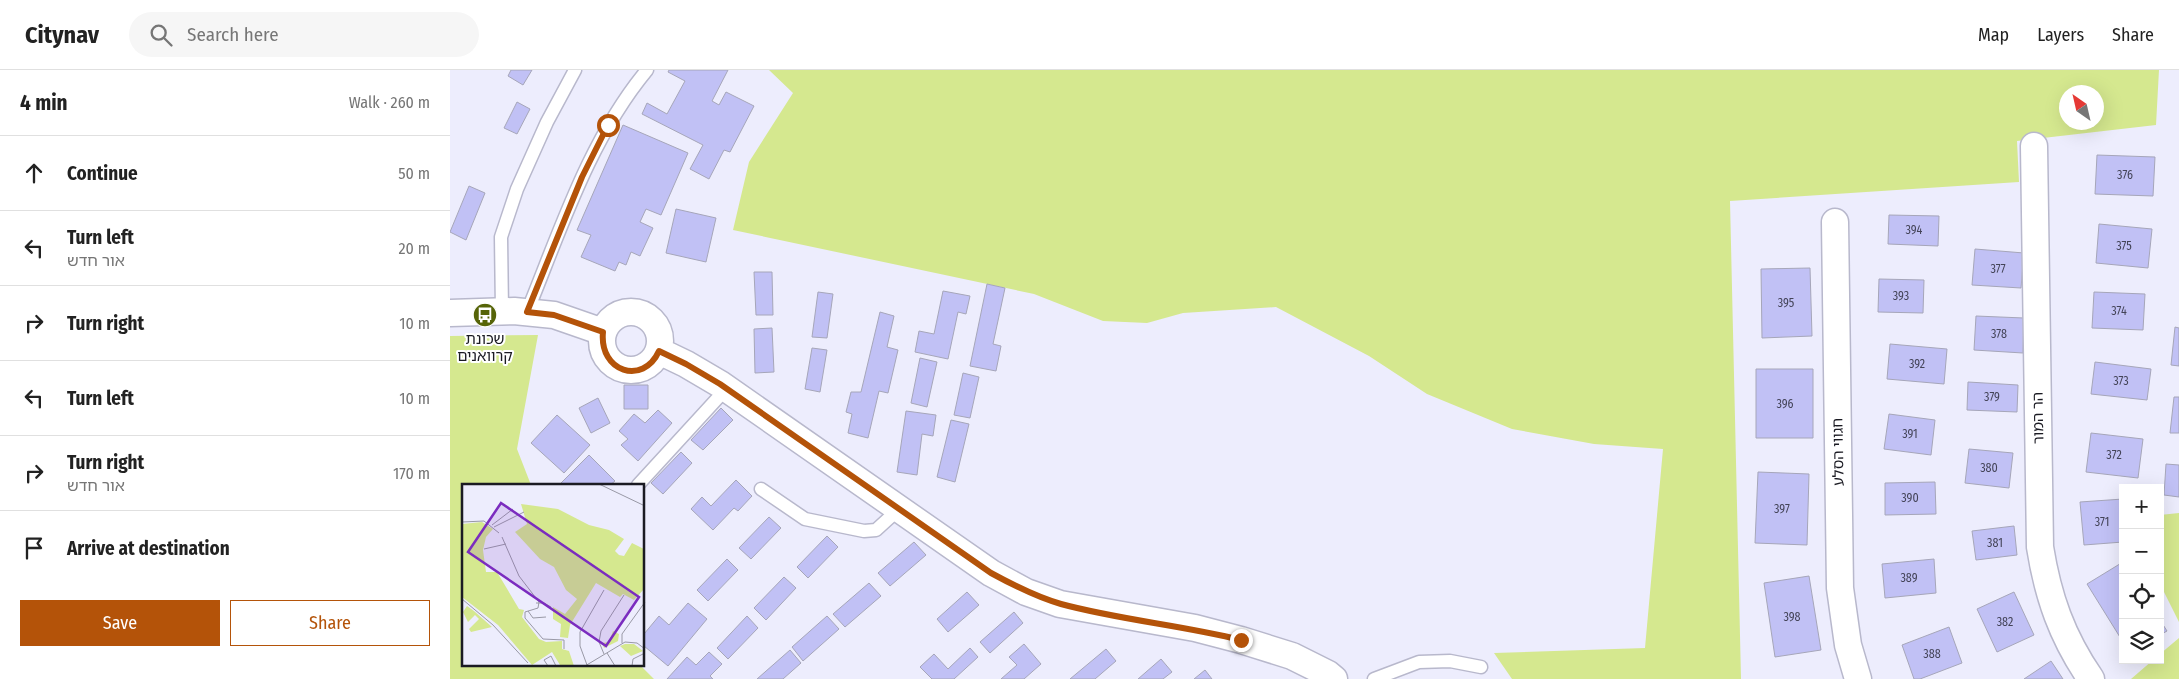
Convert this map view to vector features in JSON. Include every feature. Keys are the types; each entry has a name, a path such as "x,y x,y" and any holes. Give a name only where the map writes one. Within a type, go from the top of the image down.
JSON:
{"street":[{"name":"הר המור","path":"2034,146 2040,547 2046,583 2059,621 2078,660 2091,679"},
{"name":"חגווי הסלע","path":"1835,222 1840,588 1848,645 1858,679"},
{"path":"450,313 515,311 554,315 603,332"},
{"path":"630,312 639,313 654,322 658,329 661,338 659,351 652,362 644,367 636,370 617,367 609,361 604,353 603,332 613,318 630,312"},
{"path":"659,351 686,364 726,389 991,573 1026,592 1060,604 1195,628 1241,640 1292,656 1328,674 1334,679"}],"lane":[{"path":"515,311 501,237 517,189 547,122 575,70"},
{"path":"515,311 608,125 647,70"},
{"path":"639,484 726,389"},
{"path":"761,489 805,519 864,531 876,530 899,509"},
{"path":"1374,679 1419,662 1450,661 1481,667"}],"green space":[{"path":"769,70 2159,70 2156,125 2017,141 2019,182 1730,201 1741,679 1512,679 1494,653 1645,648 1663,449 1594,444 1512,429 1427,394 1369,356 1276,307 1183,313 1147,323 1103,321 1034,294 733,230 749,162 793,93"},
{"path":"538,335 517,449 531,484 462,484 462,666 641,666 654,679 450,679 450,336"},
{"path":"2179,513 2179,622 2164,592 2164,515"},
{"path":"2179,638 2179,679 2131,679 2148,664 2164,664 2164,651"}],"building":[{"path":"511,70 532,70 523,85 508,76"},
{"path":"669,70 728,70 712,101 719,105 726,92 754,106 730,152 724,150 709,179 690,169 703,145 642,114 647,103 667,114 685,81 668,72"},
{"path":"517,102 530,109 517,134 504,128"},
{"path":"623,125 688,153 661,215 646,209 640,222 653,228 640,256 631,252 626,265 619,262 615,271 581,257 591,235 577,230"},
{"path":"2097,155 2155,157 2153,196 2095,194"},
{"path":"469,186 485,193 466,240 450,232"},
{"path":"676,209 716,218 706,262 666,253"},
{"path":"1889,215 1939,216 1938,246 1888,244"},
{"path":"2099,224 2152,229 2148,268 2096,263"},
{"path":"1975,249 2024,253 2021,288 1972,285"},
{"path":"1810,268 1812,336 1762,338 1761,269"},
{"path":"754,272 772,272 773,315 756,315"},
{"path":"1879,279 1924,280 1923,313 1878,312"},
{"path":"987,284 1005,288 993,344 1001,346 996,371 970,366"},
{"path":"943,291 970,296 966,314 958,312 948,359 915,352 919,331 934,334"},
{"path":"818,292 833,294 827,338 812,337"},
{"path":"2094,292 2145,294 2143,330 2092,328"},
{"path":"880,312 894,316 887,347 898,350 888,393 879,391 868,438 848,433 852,414 846,412 851,392 861,392"},
{"path":"1976,316 2024,318 2023,353 1974,350"},
{"path":"2175,327 2179,328 2179,366 2171,365"},
{"path":"772,328 774,372 755,373 754,329"},
{"path":"1890,344 1947,349 1944,384 1887,379"},
{"path":"812,348 827,350 820,392 805,389"},
{"path":"920,358 937,362 927,407 911,403"},
{"path":"2095,362 2151,369 2147,400 2091,394"},
{"path":"1756,369 1813,369 1813,438 1756,438"},
{"path":"963,373 979,377 970,418 954,415"},
{"path":"1968,382 2018,385 2017,412 1967,410"},
{"path":"624,385 648,385 648,409 624,409"},
{"path":"2174,397 2179,397 2179,433 2170,433"},
{"path":"598,398 610,423 591,433 579,408"},
{"path":"721,408 733,420 703,450 691,440"},
{"path":"658,410 672,423 638,461 621,445 628,439 619,431 634,414 645,423"},
{"path":"906,411 936,415 933,436 922,434 917,475 897,472"},
{"path":"1889,414 1935,420 1931,455 1884,449"},
{"path":"557,415 590,445 564,473 531,443"},
{"path":"951,420 969,424 955,482 937,477"},
{"path":"2091,433 2143,439 2138,478 2086,472"},
{"path":"1969,449 2013,453 2009,488 1965,483"},
{"path":"681,452 692,463 663,494 651,483"},
{"path":"589,455 615,481 611,484 560,484"},
{"path":"2166,464 2179,465 2179,497 2164,495"},
{"path":"1758,472 1809,474 1807,545 1755,543"},
{"path":"736,480 752,496 738,511 734,508 713,530 691,509 702,497 711,506"},
{"path":"1935,482 1936,514 1885,515 1885,483"},
{"path":"2119,499 2119,542 2084,545 2080,502"},
{"path":"769,517 781,528 751,559 739,548"},
{"path":"2014,526 2017,555 1976,560 1972,531"},
{"path":"827,536 838,547 808,578 797,567"},
{"path":"914,542 926,555 890,586 878,573"},
{"path":"727,559 738,570 708,601 697,590"},
{"path":"1934,559 1936,593 1885,598 1882,564"},
{"path":"2119,564 2119,636 2087,584"},
{"path":"1809,576 1821,650 1775,657 1764,583"},
{"path":"784,577 796,588 766,620 754,608"},
{"path":"869,583 881,596 845,627 833,614"},
{"path":"967,592 979,605 948,632 937,619"},
{"path":"2014,592 2034,635 1997,652 1977,609"},
{"path":"688,603 707,619 668,666 645,647 645,633 659,616 669,625"},
{"path":"1014,612 1023,623 990,653 980,642"},
{"path":"747,616 758,628 728,659 717,648"},
{"path":"827,616 839,629 803,661 792,647"},
{"path":"1949,627 1962,663 1920,679 1914,679 1902,645"},
{"path":"1024,644 1041,664 1024,679 1001,679 1017,665 1009,657"},
{"path":"970,648 978,657 954,679 932,679 920,667 934,654 948,669"},
{"path":"1106,649 1116,661 1095,679 1070,679"},
{"path":"790,650 801,663 783,679 757,679"},
{"path":"709,652 722,664 710,676 713,679 667,679 687,657 696,665"},
{"path":"1161,659 1172,672 1163,679 1138,679"},
{"path":"2051,661 2063,679 2024,679"},
{"path":"1205,670 1212,679 1194,679"}],"place":[{"name":"שכונת קרוואנים","path":"485,315"}],"route":[{"path":"608,125 582,177 527,312 554,315 603,332 604,353 609,361 617,367 627,370 636,370 644,367 652,362 659,351 686,364 720,384 991,573 1026,592 1060,604 1195,628 1241,640"}]}
